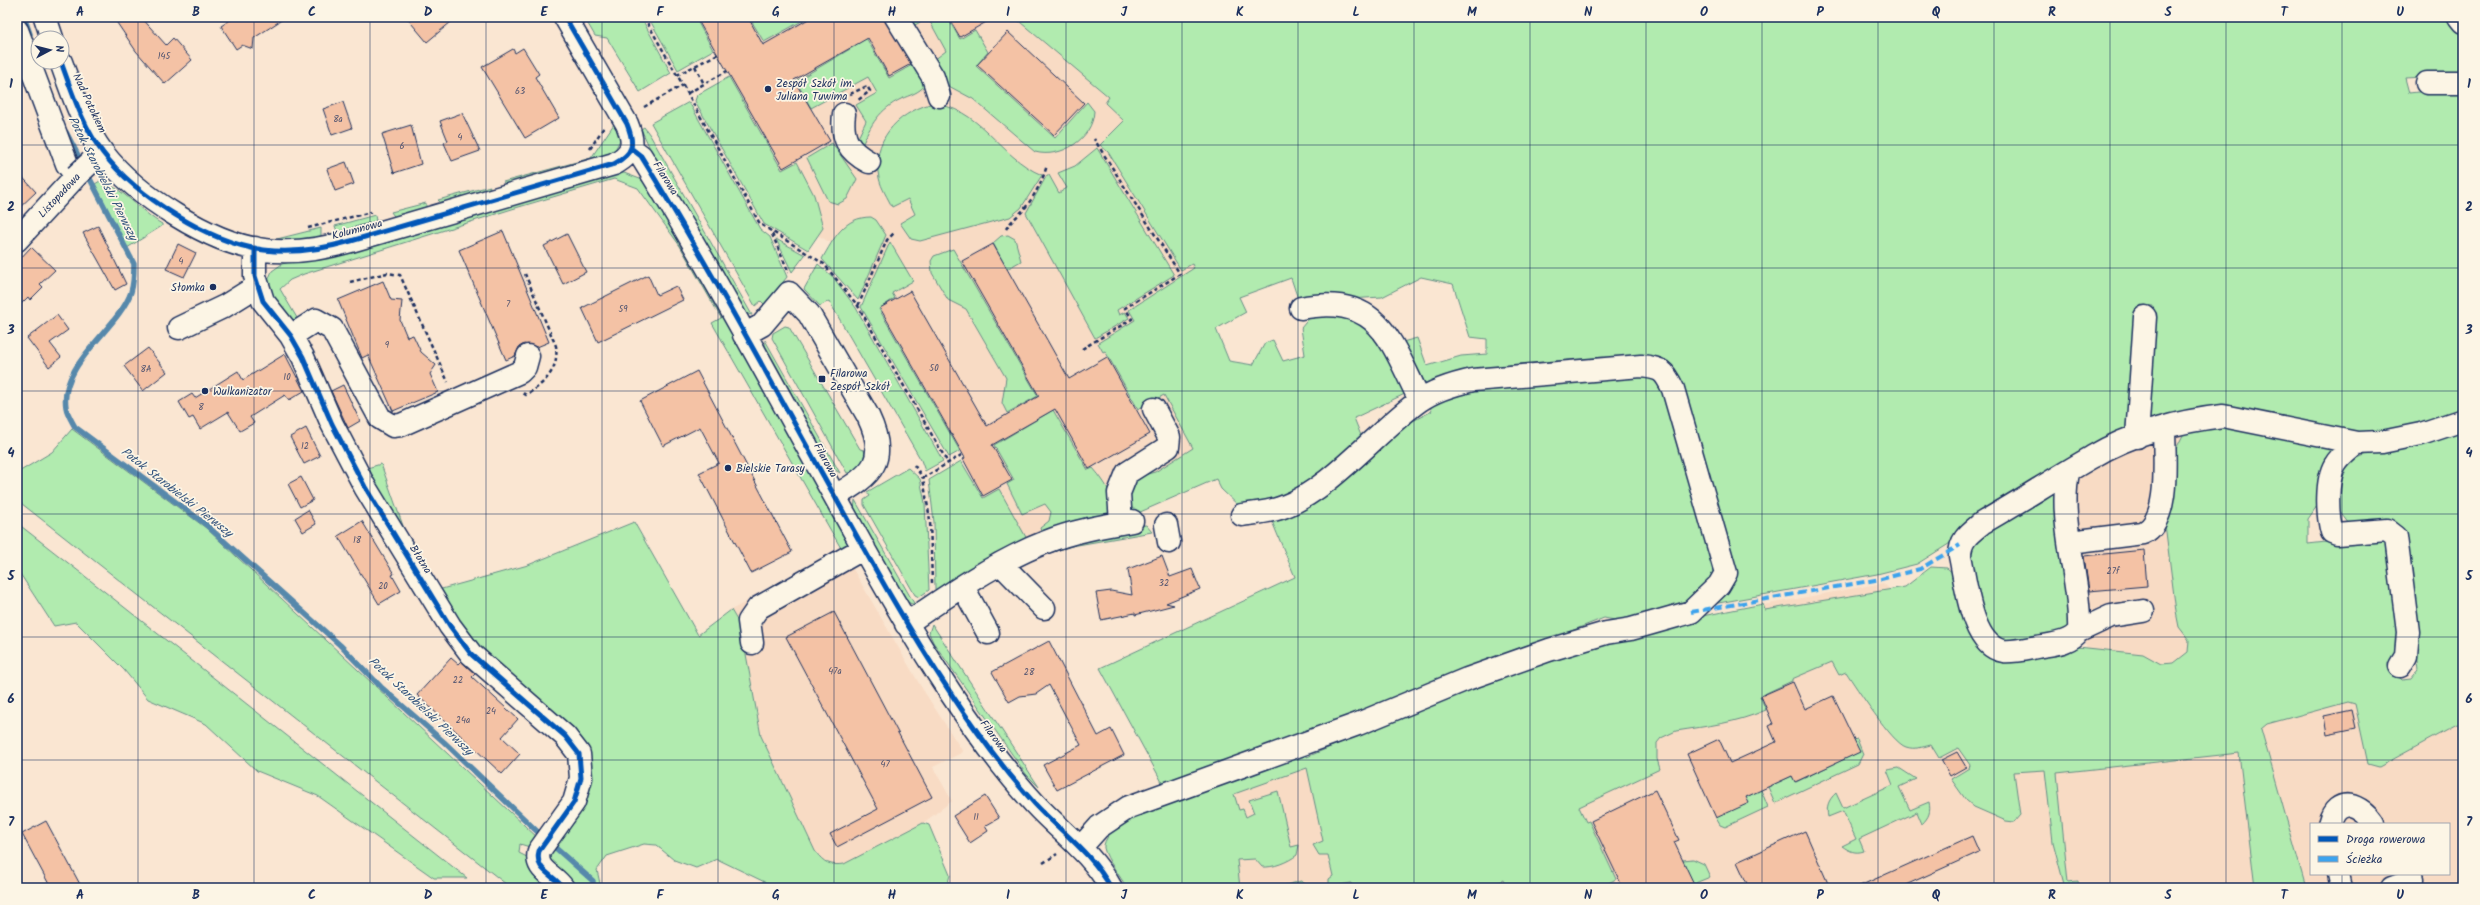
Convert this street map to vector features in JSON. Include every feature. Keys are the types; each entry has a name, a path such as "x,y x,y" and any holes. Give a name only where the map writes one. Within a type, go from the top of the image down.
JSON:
{"street":[{"path":"45,17 49,30"},
{"path":"565,17 620,111 630,132 632,149"},
{"path":"896,17 933,77 939,96"},
{"path":"2459,17 2463,22"},
{"path":"17,30 67,164 90,163"},
{"name":"Nad Potokiem","path":"64,70 76,103 90,163"},
{"path":"2427,83 2463,83"},
{"path":"844,114 843,128 845,139 856,155 869,162"},
{"name":"Kolumnowa","path":"90,163 133,183 176,215 210,232 255,248 293,251 351,241 614,164 628,155 632,149"},
{"name":"Filarowa","path":"632,149 641,156 691,239 906,624 951,694 1002,763 1036,804 1081,846 1102,872 1110,888"},
{"name":"Listopadowa","path":"17,240 90,163"},
{"name":"Błotna","path":"255,248 254,263 257,286 263,301 291,336 303,357 332,424 365,487 457,636 477,659 575,747 582,768 580,789 574,802 548,839 538,862 563,888"},
{"path":"179,328 225,306 257,286"},
{"path":"744,334 762,325 791,286 809,314 876,434 878,448 868,475 835,496"},
{"path":"1301,308 1334,304 1353,307 1385,323 1420,400"},
{"path":"2137,436 2145,317"},
{"path":"291,336 316,320 332,329 380,418 385,424 401,425 520,372 526,367 528,356"},
{"path":"1081,846 1103,824 1129,807 1358,724 1467,679 1549,650 1606,633 1631,629 1691,612 1719,586 1726,573 1673,389 1666,375 1658,367 1641,366 1473,380 1453,385 1420,400 1348,462 1296,501 1270,512 1242,515"},
{"path":"906,624 933,605 1002,564 1046,542 1126,522 1119,493 1127,472 1168,447 1169,437 1154,409"},
{"path":"2142,611 2111,616 2079,631 2067,641 2016,650 2004,651 1994,648 1987,643 1978,629 1960,556 1960,545 1968,534 2093,456 2137,436 2164,429 2222,416 2357,443 2382,442 2421,434 2463,420"},
{"path":"2070,542 2143,533 2152,528 2160,512 2163,493 2164,429"},
{"path":"2357,443 2340,457 2334,466 2329,490 2329,522 2332,532 2337,534 2387,530 2396,537 2408,632 2406,656 2400,666"},
{"path":"2068,473 2066,483 2070,542 2079,631"},
{"path":"752,643 748,621 758,608 864,548"},
{"path":"1002,564 1044,608"},
{"path":"963,587 988,633"},
{"path":"2329,823 2330,817 2338,809 2347,805 2356,806 2362,810 2373,823"},
{"path":"2338,875 2341,888"},
{"path":"2392,888 2413,881"}],"path":[{"path":"644,17 760,224 772,233 824,264 858,306 948,463"},
{"path":"677,76 718,54"},
{"path":"695,66 704,84"},
{"path":"688,94 727,71"},
{"path":"644,107 683,85"},
{"path":"588,153 605,126"},
{"path":"1082,349 1132,319 1126,308 1180,274 1094,139"},
{"path":"1006,229 1012,218 1026,207 1041,183 1047,165"},
{"path":"302,229 375,211"},
{"path":"858,306 888,240 895,232"},
{"path":"772,233 791,286"},
{"path":"350,282 393,272 403,278 456,401"},
{"path":"923,478 963,454"},
{"path":"914,465 923,478 930,520 932,586 930,595 933,605"}],"shaded area":[{"path":"696,17 1019,17 1109,97 1212,237 1246,312 1221,327 1206,306 1216,479 1014,552 963,459 965,458 869,289 864,286 831,243 819,236"},
{"path":"2185,431 2198,665 2161,674 2087,653 2070,497 2077,481 2089,466 2138,441"},
{"path":"842,550 920,685 963,752 933,767 952,801 923,823 844,865 832,866 822,861 815,851 761,736 741,627 731,610"},
{"path":"1883,583 2025,710 2381,683 2463,718 2463,888 1139,888 1150,815 1323,751 1423,706 1692,618"}],"green space":[{"path":"584,17 641,17 671,73 640,92 607,38 595,36"},
{"path":"648,17 695,17 713,50 678,70"},
{"path":"749,17 809,17 764,42"},
{"path":"904,17 947,17 960,39 975,30 988,52 976,66 1055,138 1087,102 1094,111 1088,130 1074,145 1065,149 1045,153 1035,152 973,99 945,84 934,60 946,51 928,18 911,27"},
{"path":"1014,17 2446,17 2463,37 2463,75 2405,78 2409,93 2436,90 2463,92 2463,414 2383,436 2297,424 2153,424 2147,419 2153,306 2141,305 2125,433 1917,564 1877,574 1713,604 1735,579 1663,363 1427,392 1399,343 1417,338 1427,366 1461,356 1487,354 1487,339 1470,337 1453,284 1421,277 1382,297 1299,302 1291,278 1239,297 1246,312 1216,329 1229,361 1253,365 1265,343 1273,340 1283,361 1305,355 1301,328 1311,316 1345,312 1374,333 1409,392 1354,418 1362,438 1344,451 1345,458 1295,497 1242,509 1221,489 1216,479 1131,516 1126,504 1130,488 1140,476 1155,472 1193,448 1164,395 1138,409 1105,351 1103,352 1098,343 1135,320 1129,310 1194,268 1192,264 1181,270 1108,152 1100,145 1124,121 1105,103 1109,97"},
{"path":"864,34 889,78 919,61 925,85 917,92 901,99 887,108 872,125 862,146 857,140 866,121 856,105 877,93 868,77 811,108 796,81 855,46 852,41"},
{"path":"729,77 782,170 797,162 814,195 823,228 808,250 764,224 695,101 697,95"},
{"path":"689,102 760,229 770,237 787,277 765,305 761,301 755,306 651,123"},
{"path":"930,104 947,107 962,113 976,122 1027,167 1042,175 1021,208 1010,217 920,241 911,239 900,223 915,214 908,199 892,207 879,178 879,152 889,131 897,122 918,109"},
{"path":"616,121 621,138 615,150 608,156 507,185 503,182 591,158"},
{"path":"644,127 650,135 752,315 744,313 655,159 641,129"},
{"path":"832,143 857,179 847,199 838,204 828,201 807,158"},
{"path":"1097,148 1174,275 1117,310 1119,315 1125,312 1129,318 1095,338 1026,213 1047,175 1049,175 1059,193 1067,188 1058,173 1075,166"},
{"path":"624,173 640,179 648,186 685,243 849,544 842,550 712,323 721,318 680,246 638,188 614,179 512,209 304,274 290,280 280,289 297,318 290,323 266,285 272,271 282,264 615,174"},
{"path":"100,181 116,188 162,224 162,226 127,248 95,184"},
{"path":"490,186 487,192 443,205 438,200"},
{"path":"426,203 426,210 396,219 391,212"},
{"path":"375,215 376,221 373,225 341,235 335,226"},
{"path":"871,217 876,220 886,235 858,300 822,259 841,230 854,221"},
{"path":"321,228 321,238 273,241 273,240"},
{"path":"1008,235 1015,239 1021,261 1007,269 993,243 1001,236"},
{"path":"776,239 805,255 792,272"},
{"path":"890,242 913,281 892,293 895,298 879,309 960,451 949,457 861,307"},
{"path":"953,249 1038,396 1007,413 1002,403 1006,378 966,309 948,300 932,273 931,261 934,256"},
{"path":"818,264 833,277 856,308 943,461 925,471 921,460 829,301 820,306 804,289"},
{"path":"785,326 789,327 860,449 864,450 866,458 853,472 847,473 772,338 773,333"},
{"path":"765,340 840,473 829,466 765,352"},
{"path":"1645,372 1663,382 1715,563 1711,581 1684,608 1631,623 1604,618 1307,735 1307,757 1488,680 1692,618 1763,604 1765,610 1905,587 1931,567 1947,568 1955,575 2002,658 2078,647 2143,654 2161,664 2174,663 2188,652 2189,640 2179,627 2165,524 2173,455 2185,431 2219,422 2337,445 2319,503 2308,519 2308,544 2389,535 2402,649 2391,668 2402,680 2411,679 2419,669 2404,534 2349,523 2339,510 2339,472 2347,462 2383,448 2463,425 2463,726 2456,725 2379,767 2368,764 2355,704 2348,702 2267,724 2261,729 2306,888 2255,888 2239,753 2057,773 2068,882 2078,881 2079,888 2065,888 2053,842 2045,770 2014,772 2020,815 2014,822 2006,821 1974,807 1966,800 1951,779 1969,768 1970,765 1958,748 1939,758 1931,745 1912,748 1906,747 1900,743 1892,736 1874,714 1846,672 1839,675 1832,662 1792,679 1792,681 1760,696 1766,710 1733,721 1676,731 1661,738 1657,743 1657,759 1660,769 1579,807 1586,822 1589,821 1616,879 1599,888 1507,888 1503,880 1488,888 1352,888 1351,883 1329,887 1329,879 1333,876 1328,855 1319,855 1313,845 1323,841 1307,768 1234,794 1239,810 1243,809 1246,817 1254,813 1249,800 1278,791 1291,847 1299,845 1297,855 1293,858 1271,867 1262,867 1255,859 1237,860 1240,888 1127,888 1105,852 1105,841 1110,833 1128,814 1163,784 1100,668 1295,577 1271,519 1409,423 1432,411 1427,401 1454,389"},
{"path":"1053,410 1088,470 1093,468 1104,482 1111,497 1114,509 1104,521 1043,537 1040,528 1049,521 1051,512 1045,504 1022,514 1007,484 1014,480 994,445"},
{"path":"72,429 206,528 539,839 533,848 520,844 519,853 529,858 555,888 511,888 17,500 17,473 52,452"},
{"path":"961,461 983,498 999,489 1027,539 1014,552 995,553 987,562 937,592 935,589 934,522 929,480"},
{"path":"381,464 407,537 360,470"},
{"path":"908,468 920,479 925,503 929,590 919,597 915,595 864,505 864,500 870,496 867,492"},
{"path":"2049,490 2057,491 2073,616 2068,629 2058,635 2007,642 1997,638 1983,623 1969,545 1972,537"},
{"path":"855,500 915,605 904,601 854,512"},
{"path":"634,522 698,635 731,610 741,627 761,736 818,855 828,863 844,864 923,823 929,825 950,875 948,883 937,888 777,888 717,859 696,868 674,860 656,845 644,844 607,856 597,870 601,888 572,888 547,859 586,765 470,646 438,590 528,565"},
{"path":"17,523 467,878 434,878 318,796 257,771 206,724 148,699 124,670 76,622 54,626 17,569"},
{"path":"1146,525 1152,532 1072,546 1049,553 1046,547 1133,526"},
{"path":"932,624 1039,787 1026,774 933,642 929,633"},
{"path":"1857,739 1863,754 1858,764 1775,803 1768,787 1792,776 1796,782 1859,752 1854,740"},
{"path":"1899,768 1916,779 1899,787 1910,810 1929,802 1930,812 1926,819 1922,824 1917,812 1859,839 1864,851 1852,852 1842,846 1856,839 1843,811 1828,817 1827,810 1831,798 1836,793 1843,808 1893,785 1887,770"},
{"path":"1761,790 1768,807 1725,827 1720,825 1716,818 1746,797"},
{"path":"1693,859 1704,864 1710,877 1693,884 1683,860"},
{"path":"1301,881 1311,888 1275,888"}],"building":[{"path":"113,17 141,17 166,45 173,38 192,60 165,84 136,51"},
{"path":"235,17 286,17 254,38 253,49 242,45 236,49 221,26"},
{"path":"406,17 457,17 427,42"},
{"name":"Zespół Szkół im. Juliana Tuwima","path":"696,17 748,17 763,45 812,17 884,17 911,64 889,76 868,38 794,80 830,141 783,168"},
{"path":"948,17 995,17 960,37"},
{"path":"1008,32 1084,103 1054,135 977,65"},
{"path":"523,48 539,74 535,77 559,118 525,138 482,67 513,49 515,53"},
{"path":"343,102 352,128 332,135 323,109"},
{"path":"462,113 480,151 452,161 444,143 448,141 440,121"},
{"path":"411,125 421,164 394,173 382,134"},
{"path":"346,162 354,184 335,191 327,169"},
{"path":"17,171 36,192 17,210"},
{"path":"98,226 126,284 115,290 83,233"},
{"path":"503,231 549,342 537,347 524,344 519,347 515,356 506,360 459,250"},
{"path":"567,234 586,272 563,284 544,246"},
{"path":"178,244 196,253 184,277 166,269"},
{"path":"993,244 1069,379 1107,357 1150,434 1089,469 1055,409 992,445 1012,480 983,496 963,459 965,458 880,308 910,291 987,426 1039,396 962,261"},
{"path":"31,247 55,270 40,284 43,287 30,300 28,297 17,308 17,262"},
{"path":"648,275 657,295 676,286 683,300 598,342 582,308"},
{"path":"383,281 391,300 402,301 400,320 407,337 413,335 421,352 436,365 430,374 438,392 393,411 368,355 362,358 338,300"},
{"path":"57,315 68,330 50,343 61,357 49,367 27,338"},
{"path":"148,348 167,372 143,391 124,366"},
{"path":"285,354 304,391 289,400 285,395 250,417 254,423 240,431 228,412 200,429 193,417 189,419 179,402 192,394 195,398 238,371 243,380"},
{"name":"Bielskie Tarasy","path":"697,371 792,552 751,573 699,473 719,463 700,427 663,446 640,401"},
{"path":"343,385 360,421 348,428 331,391"},
{"path":"306,428 320,456 304,464 290,437"},
{"path":"301,477 313,500 300,507 288,484"},
{"path":"308,510 316,524 303,532 295,518"},
{"path":"362,521 394,574 392,575 401,591 379,604 338,536"},
{"path":"2144,550 2147,586 2089,591 2084,556"},
{"path":"1162,556 1170,577 1192,569 1200,589 1166,603 1174,605 1135,615 1135,613 1101,620 1096,593 1111,591 1132,595 1128,569"},
{"path":"834,612 932,797 837,847 830,834 878,809 786,637"},
{"path":"1049,641 1098,736 1111,729 1124,755 1057,790 1043,765 1081,745 1049,685 1036,694 1020,696 1009,702 992,672"},
{"path":"451,658 458,664 461,661 475,674 472,677 518,719 502,737 520,754 502,774 417,695"},
{"path":"1793,682 1805,709 1833,696 1860,752 1795,782 1792,776 1746,797 1749,803 1716,818 1687,754 1719,739 1730,763 1776,742 1769,726 1773,724 1761,696"},
{"path":"2352,710 2356,728 2327,734 2324,716"},
{"path":"1957,752 1966,767 1950,776 1941,760"},
{"path":"1655,790 1679,840 1674,842 1696,888 1623,888 1591,821"},
{"path":"985,796 999,818 985,826 988,831 970,843 953,816"},
{"path":"46,821 82,888 51,888 22,834"},
{"path":"1805,831 1830,888 1749,888 1737,862"},
{"path":"1972,836 1979,852 1899,888 1855,888"}],"waterway":[{"name":"Potok Starobielski Pierwszy","path":"24,17 30,34"},
{"name":"Potok Starobielski Pierwszy","path":"66,132 82,163"},
{"name":"Potok Starobielski Pierwszy","path":"87,173 134,264 134,275 131,292 124,306 80,361 66,391 66,407 68,415 75,427 204,523 340,645 381,687 444,742 543,837"},
{"name":"Potok Starobielski Pierwszy","path":"550,843 593,881 593,888"}],"marked path":[{"path":"1691,612 1881,579 1920,569 1960,545"}],"cycle path":[{"path":"64,70 84,121 96,143 117,169 154,201 198,228 243,246 264,250 297,251 351,241 614,164 626,156 632,143 627,124 565,17"},
{"path":"632,149 641,156 667,198 740,325 876,570 934,668 980,735 1012,778 1035,804 1076,843 1095,864 1111,888"},
{"path":"255,248 255,276 263,301 291,336 303,357 332,424 365,487 450,626 471,654 565,736 579,754 581,778 574,802 539,851 538,858 542,868 563,888"}],"place":[{"name":"Zespół Szkół im. Juliana Tuwima","path":"768,89"},
{"name":"Słomka","path":"213,287"},
{"name":"Filarowa Zespół Szkół","path":"822,379"},
{"name":"Wulkanizator","path":"205,391"},
{"name":"Bielskie Tarasy","path":"728,468"}]}
